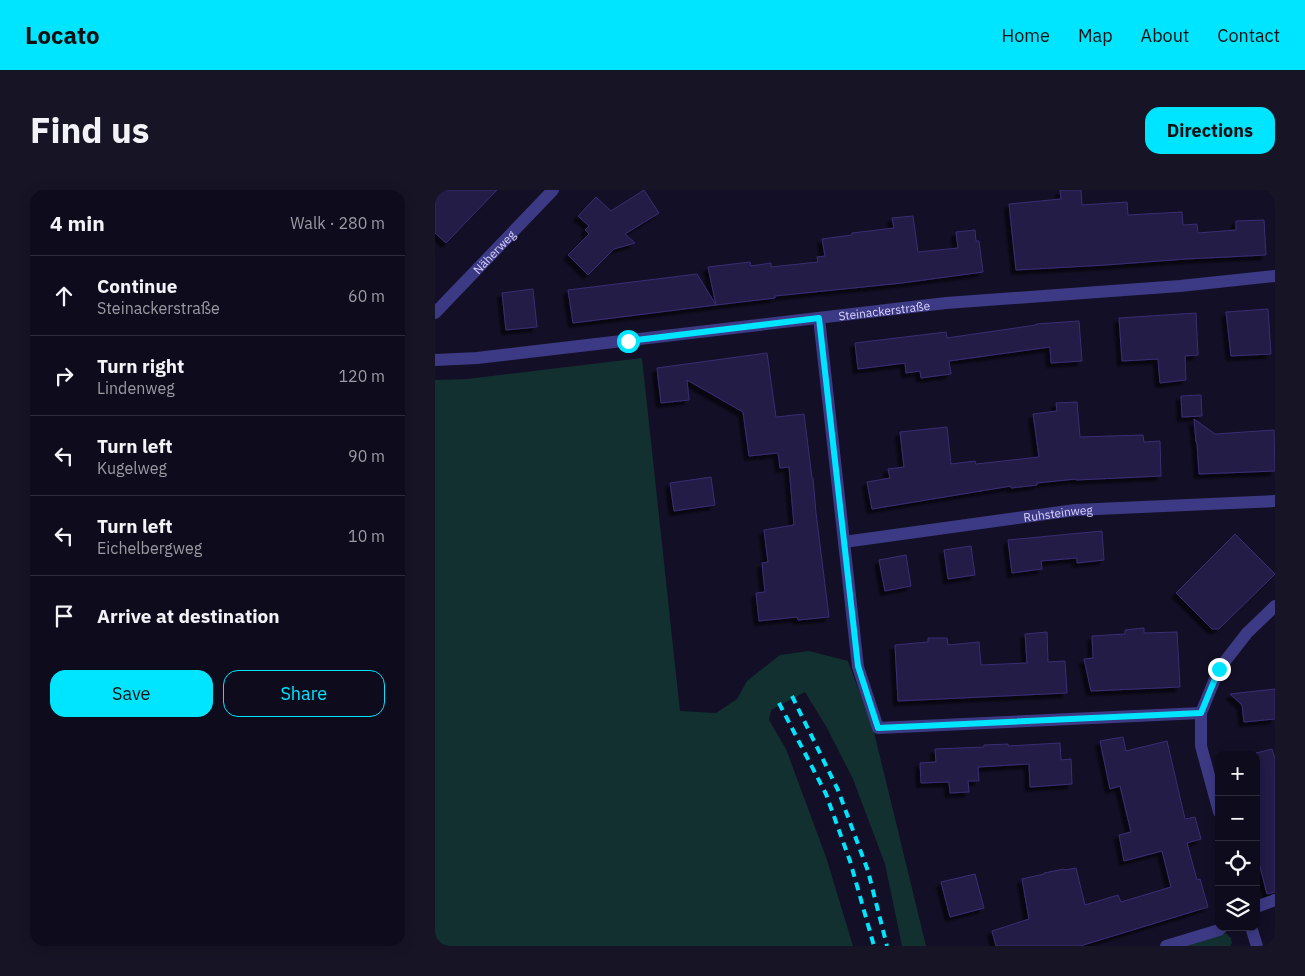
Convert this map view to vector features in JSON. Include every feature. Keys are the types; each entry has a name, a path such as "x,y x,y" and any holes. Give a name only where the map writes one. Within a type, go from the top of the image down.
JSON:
{"street":[{"name":"Näherweg","path":"435,313 553,190"},
{"name":"Steinackerstraße","path":"435,360 477,358 946,303 1180,286 1275,276"},
{"path":"819,318 858,666 878,728 1201,713"},
{"name":"Ruhsteinweg","path":"844,542 1075,510 1275,501"},
{"path":"1215,797 1201,746 1201,713 1219,669 1247,633 1275,606"},
{"path":"1260,906 1275,900"},
{"path":"1166,946 1216,931"},
{"path":"1252,931 1257,946"}],"green space":[{"path":"642,358 680,711 716,713 737,699 747,681 780,655 809,651 848,661 873,728 926,946 902,946 885,864 853,779 827,728 805,692 771,710 769,720 786,749 826,857 853,946 435,946 435,380 467,379"},
{"path":"1226,933 1231,938 1232,943 1230,946 1185,946"}],"building":[{"path":"435,190 497,190 446,243 435,233"},
{"path":"644,190 659,213 625,234 635,243 614,249 588,275 568,255 589,234 585,230 589,226 578,216 596,197 611,211"},
{"path":"1060,190 1081,190 1082,205 1127,202 1128,215 1182,212 1183,225 1197,224 1198,233 1236,230 1236,221 1264,220 1266,255 1016,270 1009,204 1061,199"},
{"path":"913,216 918,252 958,248 956,232 975,230 976,241 979,241 983,272 902,283 775,296 775,298 716,305 708,267 750,262 751,266 771,263 771,267 818,262 817,257 825,256 822,239 894,228 892,218"},
{"path":"697,274 716,305 573,323 568,290"},
{"path":"533,289 537,327 506,330 502,293"},
{"path":"1268,309 1271,354 1231,356 1226,312"},
{"path":"1196,313 1198,355 1185,356 1186,380 1160,383 1158,359 1122,361 1119,318"},
{"path":"1079,321 1082,361 1051,363 1050,347 949,361 951,374 921,378 920,371 906,373 905,363 858,369 855,343 946,332 947,338 1036,324"},
{"path":"767,353 776,417 804,414 829,617 798,620 797,617 759,621 756,593 765,592 762,563 768,562 764,530 794,525 789,467 780,468 778,453 749,456 743,412 687,380 689,400 661,403 657,368"},
{"path":"1201,395 1202,416 1182,417 1181,396"},
{"path":"1077,402 1080,437 1143,435 1144,442 1160,441 1161,476 1076,479 1037,483 1037,485 1011,488 1011,486 872,509 867,482 890,478 888,469 904,467 900,432 947,427 951,464 975,461 976,464 1039,457 1033,414 1057,411 1056,403"},
{"path":"1194,419 1215,434 1274,430 1275,471 1199,474"},
{"path":"711,477 715,505 674,511 670,483"},
{"path":"1102,531 1104,560 1077,563 1077,558 1041,561 1042,569 1012,573 1008,540"},
{"path":"1235,534 1275,574 1219,629 1212,629 1176,593"},
{"path":"971,546 975,575 948,579 944,550"},
{"path":"906,555 911,586 885,591 879,560"},
{"path":"1144,628 1144,633 1177,632 1180,687 1091,691 1084,659 1093,658 1092,636 1125,634 1125,630"},
{"path":"1047,632 1048,662 1065,661 1067,693 898,701 895,645 928,642 928,638 947,638 948,645 979,642 981,665 1027,663 1025,634"},
{"path":"1275,689 1275,719 1244,722 1242,705 1230,694"},
{"path":"1123,737 1126,751 1167,741 1185,819 1195,817 1201,839 1187,843 1197,880 1200,879 1208,907 1080,946 996,946 992,931 1029,919 1022,879 1076,868 1085,905 1118,895 1121,902 1171,887 1162,851 1124,861 1119,835 1131,832 1120,786 1110,789 1100,741"},
{"path":"1060,743 1061,760 1071,759 1072,784 1030,787 1029,764 978,767 979,781 968,781 969,792 950,793 949,782 921,783 920,763 936,762 935,749 984,747 984,745 1008,744 1008,746"},
{"path":"1272,749 1275,759 1275,892 1267,894 1260,867 1260,752"},
{"path":"975,874 984,908 950,917 941,882"}],"railway":[{"path":"792,696 838,790 868,871 887,946"},
{"path":"779,703 826,794 850,861 874,946"}],"route":[{"path":"628,341 819,318 858,666 878,728 1201,713 1219,669"}]}
